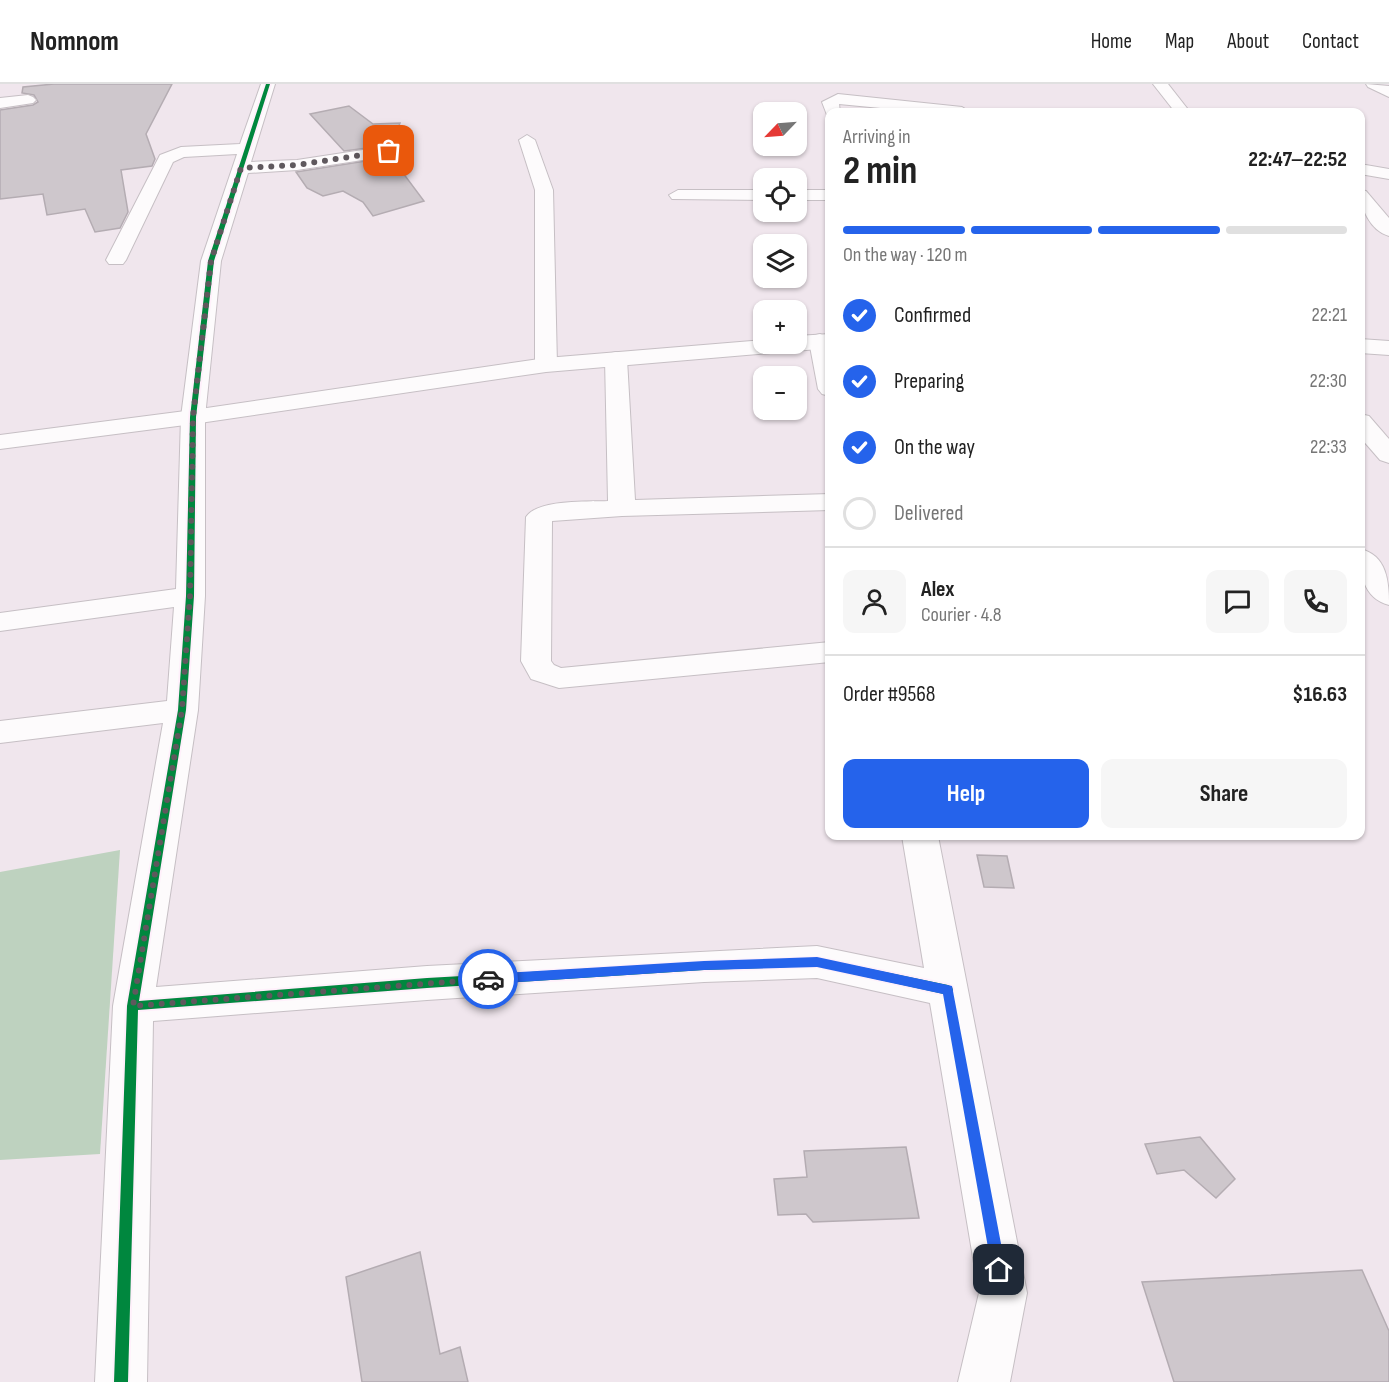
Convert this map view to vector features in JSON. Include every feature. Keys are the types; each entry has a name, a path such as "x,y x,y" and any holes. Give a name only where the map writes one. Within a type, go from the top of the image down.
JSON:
{"street":[{"path":"121,1382 133,1006 182,710 190,596 193,417 211,261 268,84"},
{"path":"1160,84 1180,108"},
{"path":"1373,84 1389,92"},
{"path":"831,108 830,102 838,99 929,108"},
{"path":"0,104 28,100"},
{"path":"527,140 544,190 546,365"},
{"path":"116,260 166,159 181,152 297,165 389,151"},
{"path":"1365,170 1389,174"},
{"path":"678,195 753,195"},
{"path":"807,195 825,195"},
{"path":"1365,203 1383,231"},
{"path":"807,342 825,341"},
{"path":"1365,346 1389,348"},
{"path":"0,442 193,417 546,365 753,347"},
{"path":"616,359 622,508"},
{"path":"1365,427 1389,455"},
{"path":"825,502 622,508 552,512 539,517 536,662 542,672 559,678 825,652"},
{"path":"1365,564 1389,596"},
{"path":"0,622 190,596"},
{"path":"0,732 182,710"},
{"path":"921,840 1003,1293 984,1382"},
{"path":"133,1006 496,979 704,966 817,962 948,990"}],"green space":[{"path":"120,850 100,1154 0,1160 0,872"}],"building":[{"path":"54,84 172,84 146,134 155,159 152,166 121,170 128,212 120,228 95,232 85,209 47,215 43,194 0,199 0,110 33,105 38,102 34,95 22,93 23,87"},
{"path":"349,106 373,124 400,123 391,145 344,151 310,114"},
{"path":"391,157 424,201 373,216 363,202 343,191 323,196 307,188 296,172"},
{"path":"977,855 1007,856 1014,888 984,887"},
{"path":"1200,1137 1235,1179 1216,1198 1184,1170 1157,1174 1145,1144"},
{"path":"906,1147 919,1218 813,1222 806,1214 778,1215 774,1179 807,1177 804,1151"},
{"path":"420,1252 440,1354 460,1347 468,1382 362,1382 346,1277"},
{"path":"1362,1270 1389,1331 1389,1382 1174,1382 1142,1282"}],"cycle path":[{"path":"121,1382 133,1006 182,710 190,596 193,417 211,261 268,84"},
{"path":"133,1006 427,983 704,966 817,962 948,990"}],"way so far":[{"path":"389,151 297,165 241,168 230,196 211,261 193,417 190,596 182,710 133,1006 488,979"}],"route":[{"path":"488,979 704,966 817,962 948,990 999,1270"}]}
